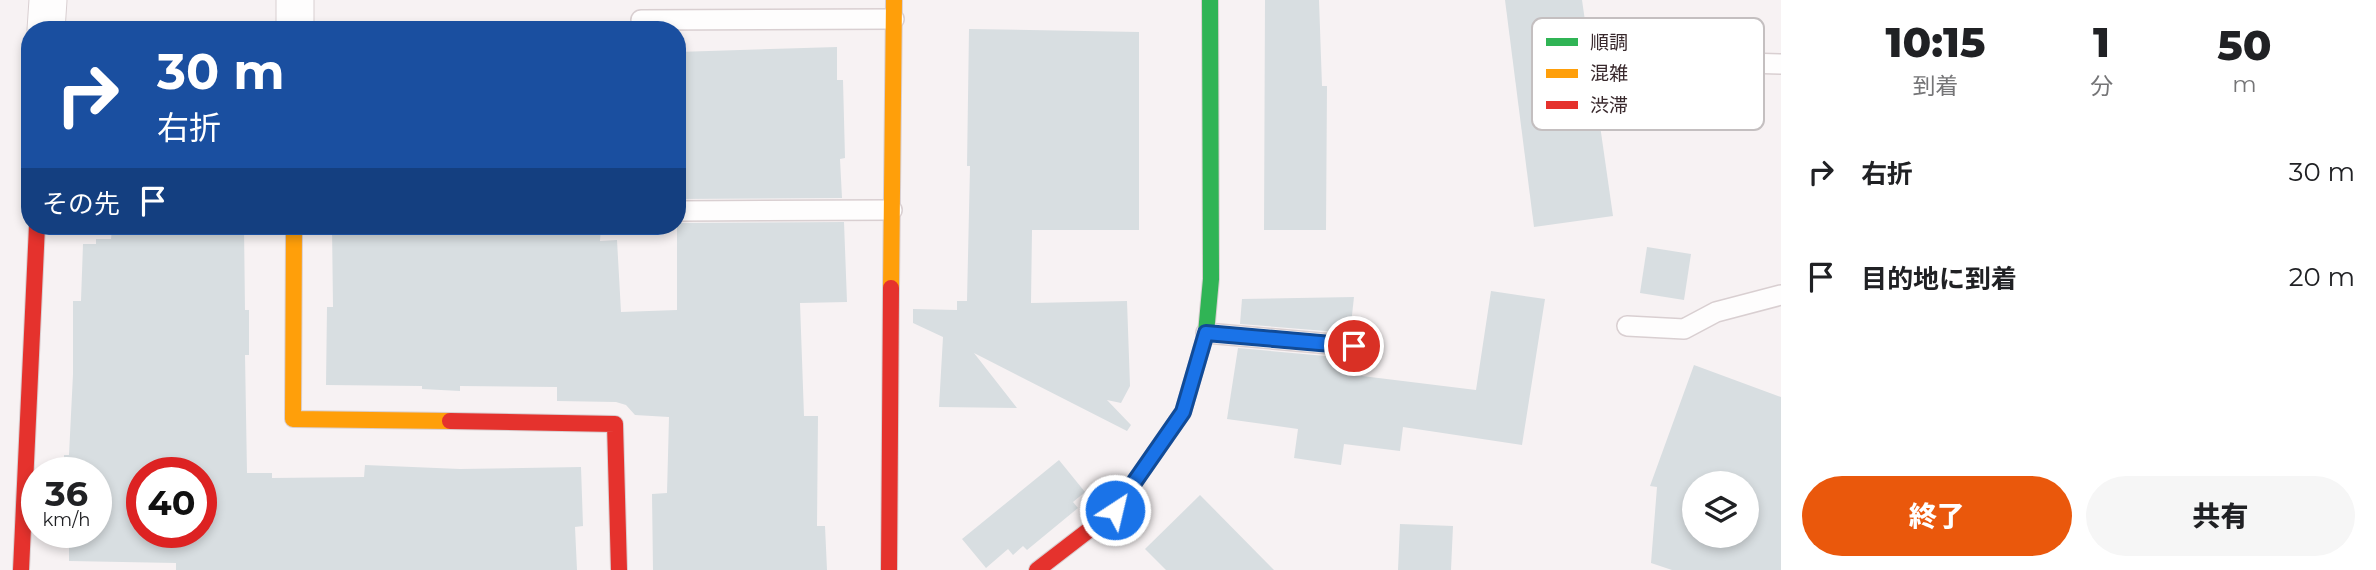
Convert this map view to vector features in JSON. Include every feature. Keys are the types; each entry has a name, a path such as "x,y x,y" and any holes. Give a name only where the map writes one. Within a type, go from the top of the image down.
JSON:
{"street":[{"path":"47,21 48,0"},
{"path":"295,0 295,21"},
{"path":"1037,570 1115,510 1183,412 1206,333 1211,279 1210,0"},
{"path":"889,570 894,9"},
{"path":"21,570 37,235"},
{"path":"294,235 293,419 615,424 619,570"}],"lane":[{"path":"641,20 894,9"},
{"path":"686,211 892,210"},
{"path":"1626,326 1684,329 1716,313 1781,295"},
{"path":"1206,333 1354,346"}],"building":[{"path":"1265,0 1319,0 1322,86 1327,86 1326,230 1264,230"},
{"path":"1505,0 1582,0 1585,18 1532,18 1532,130 1601,130 1613,216 1534,227"},
{"path":"969,29 1139,32 1139,230 1032,230 1031,303 1127,301 1130,386 1121,403 1107,400 1131,425 1127,431 974,353 1017,408 939,407 943,337 913,323 913,309 957,310 957,301 967,301"},
{"path":"837,47 837,80 843,80 845,158 840,159 842,198 686,199 686,52"},
{"path":"844,222 847,302 800,303 804,416 818,416 817,526 825,526 827,570 653,570 652,494 667,493 669,417 635,415 626,405 616,402 557,401 557,387 460,386 460,391 422,389 422,386 326,385 327,307 333,307 332,235 600,235 600,241 617,240 621,312 677,310 677,235 686,235 686,223"},
{"path":"111,235 244,235 245,310 249,310 249,355 245,355 247,473 272,473 272,478 364,477 365,465 460,469 581,467 583,526 575,527 577,570 176,570 176,563 69,561 69,548 112,548 112,457 64,457 69,455 73,301 81,301 83,244 96,244 96,239 111,239"},
{"path":"1647,247 1691,254 1684,300 1640,293"},
{"path":"1491,291 1545,299 1522,445 1403,427 1400,451 1344,444 1341,465 1294,458 1298,429 1227,419 1238,348 1348,358 1346,374 1476,390"},
{"path":"1354,297 1350,333 1240,324 1242,299"},
{"path":"1694,365 1781,397 1781,570 1672,570 1651,563 1657,487 1650,486"},
{"path":"1059,460 1085,492 1073,502 1078,508 1027,550 1023,546 1013,555 1008,549 986,568 962,539"},
{"path":"1200,495 1274,570 1166,570 1145,549"},
{"path":"1400,524 1453,526 1451,570 1398,570"}],"traffic: fast":[{"path":"1201,350 1206,333 1211,279 1210,0"}],"traffic: slow":[{"path":"891,288 894,0"},
{"path":"294,235 293,419 450,421"}],"traffic: jam":[{"path":"21,570 37,235"},
{"path":"889,570 891,288"},
{"path":"1037,570 1115,510 1183,412 1201,350"},
{"path":"450,421 615,424 619,570"}],"route":[{"path":"1115,510 1183,412 1206,333 1354,346"}]}
